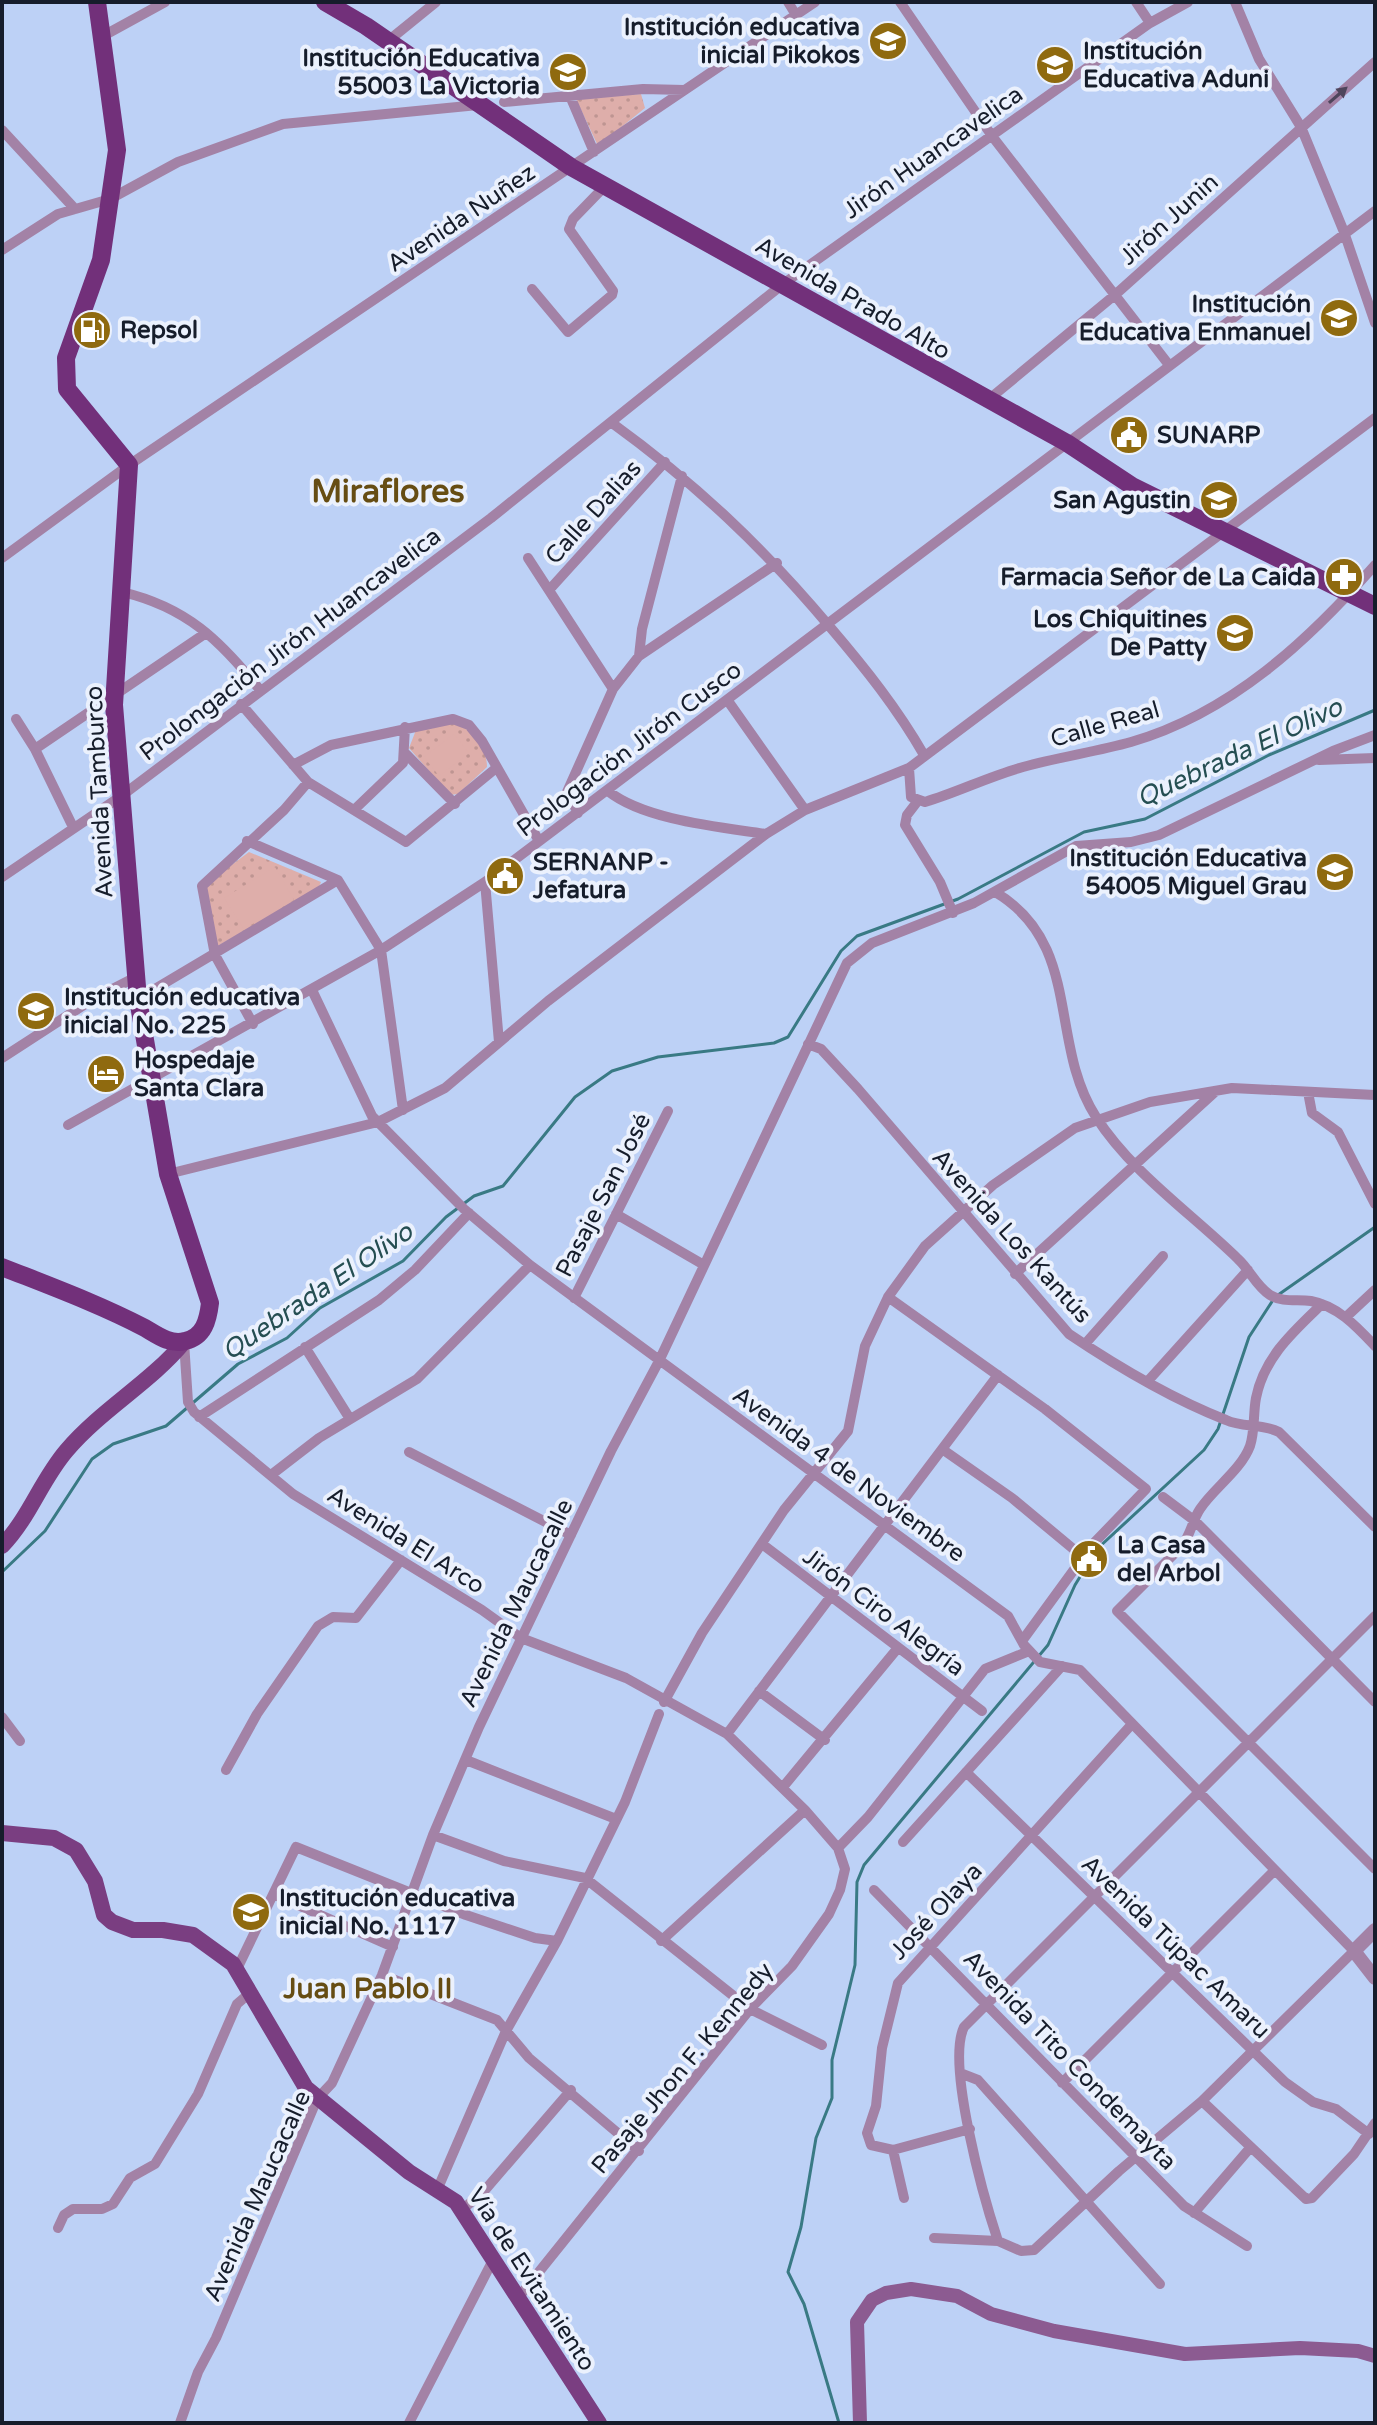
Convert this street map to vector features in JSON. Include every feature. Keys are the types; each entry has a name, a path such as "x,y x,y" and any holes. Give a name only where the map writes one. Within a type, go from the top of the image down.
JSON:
{"highway":[{"path":"97,2 117,150 101,260 66,358 67,389 129,465"},
{"name":"Avenida Prado Alto","path":"325,2 388,41 571,167 783,284 987,402 1067,443 1132,486 1375,606"},
{"name":"Avenida Tamburco","path":"129,465 115,692 120,797 138,999 168,1174 210,1303 208,1322 198,1336 184,1342"},
{"path":"2,1267 109,1310 169,1341 184,1342"}],"main road":[{"path":"2,1546 32,1508 45,1479 66,1451 150,1377 184,1342"},
{"name":"Vía de Evitamiento","path":"2,1833 36,1834 66,1843 86,1863 104,1915 112,1922 133,1930 163,1930 193,1935 221,1953 237,1969 278,2045 317,2099 379,2144 409,2172 450,2196 462,2210 492,2262 599,2423"},
{"path":"860,2423 857,2322 872,2300 886,2293 911,2289 957,2296 991,2314 1054,2331 1185,2354 1300,2348 1358,2351 1375,2356"}],"street":[{"path":"103,36 165,2"},
{"path":"388,41 436,2"},
{"path":"788,2 796,15"},
{"name":"Avenida Nuñez","path":"2,558 129,465 815,2"},
{"path":"900,2 992,136 1169,365"},
{"path":"1136,2 1150,23"},
{"name":"Jirón Huancavelica","path":"783,284 1150,23 1188,2"},
{"path":"1235,2 1259,59 1301,127 1344,232 1375,323"},
{"name":"Jirón Junin","path":"987,402 1116,294 1375,62"},
{"path":"504,102 643,89 684,90"},
{"path":"570,96 594,152"},
{"path":"2,250 58,214 110,199 178,162 283,124 479,105"},
{"path":"2,130 75,209"},
{"path":"532,289 568,332 612,295 613,291 569,229 573,219 605,186"},
{"name":"Prologación Jirón Cusco","path":"68,1125 381,950 485,882 1375,211"},
{"name":"Prolongación Jirón Huancavelica","path":"2,877 120,797 612,423 783,284"},
{"path":"168,1174 378,1122 445,1088 548,1001 766,834 805,810 909,768 1375,418"},
{"path":"612,423 682,476 777,563 901,715 924,755"},
{"name":"Calle Dalias","path":"550,589 665,462"},
{"path":"639,656 648,602 682,476"},
{"path":"528,558 613,689"},
{"path":"578,813 567,792 613,689 639,656 777,563"},
{"name":"Calle Real","path":"917,802 947,796 1020,768 1132,742 1192,718 1259,677 1313,634 1375,565"},
{"path":"122,592 156,600 188,617 260,690"},
{"path":"35,749 206,633"},
{"path":"728,701 805,810"},
{"path":"241,704 308,782 406,842 495,769"},
{"path":"16,719 35,749 73,827"},
{"path":"293,765 331,745 453,719 469,725 482,741 495,769 539,841"},
{"path":"355,809 397,770 406,754 405,727"},
{"name":"Avenida Maucacalle","path":"180,2423 198,2372 237,2290 317,2099 332,2083 382,1975 414,1895 433,1835 521,1638 659,1361 836,984 853,956 872,943 950,906 995,892 1076,846 1144,840 1375,735"},
{"path":"406,754 455,804"},
{"path":"1317,760 1375,758"},
{"path":"909,768 908,789 917,802 907,815 905,825 950,906"},
{"path":"253,1024 215,955 202,886 247,841 284,810 308,782"},
{"path":"608,791 622,803 653,812 766,834"},
{"path":"247,841 338,880 381,950 403,1110"},
{"path":"138,999 338,880"},
{"path":"485,882 499,1042"},
{"path":"995,892 1023,911 1043,936 1075,1064 1096,1118 1184,1212 1248,1270 1269,1294 1280,1300 1322,1304 1346,1317 1375,1346"},
{"path":"2,1058 93,999 136,977"},
{"name":"Avenida 4 de Noviembre","path":"312,990 378,1122 466,1211 574,1298 1008,1616 1022,1641 1040,1662 1080,1670 1354,1951 1375,1978"},
{"name":"Avenida Los Kantús","path":"808,1044 829,1057 1059,1324 1147,1382 1229,1422 1271,1428 1289,1439 1375,1527"},
{"path":"1015,1274 1218,1090"},
{"path":"664,1702 702,1633 762,1544 812,1474 848,1431 865,1346 888,1297 917,1255 962,1212 1026,1159 1096,1118 1150,1102 1218,1090 1375,1095"},
{"path":"1308,1092 1312,1113 1341,1137 1375,1204"},
{"name":"Pasaje San José","path":"574,1298 668,1111"},
{"path":"184,1342 194,1410 305,1347 403,1280 466,1211"},
{"path":"616,1214 704,1265"},
{"path":"1085,1344 1163,1256"},
{"path":"271,1475 350,1419 417,1379 530,1265"},
{"path":"1147,1382 1248,1270"},
{"path":"1346,1317 1375,1290"},
{"path":"888,1297 1113,1460 1146,1489 1083,1557 1022,1641"},
{"path":"1322,1304 1273,1358 1260,1384 1248,1450 1195,1521 1181,1547 1117,1611 1375,1869"},
{"path":"305,1347 350,1419"},
{"path":"727,1734 998,1375"},
{"name":"Avenida El Arco","path":"194,1410 293,1494 521,1638 626,1678 664,1702 727,1734 783,1787 838,1848"},
{"path":"942,1449 1012,1498 1083,1557"},
{"path":"409,1452 571,1535"},
{"path":"1163,1497 1195,1521 1375,1702"},
{"name":"Jirón Ciro Alegría","path":"762,1544 982,1711"},
{"path":"226,1770 257,1714 318,1626 333,1617 356,1618 401,1560"},
{"path":"998,2241 977,2177 956,2055 958,2038 985,2002 1097,1897 1197,1791 1375,1616"},
{"path":"783,1787 825,1740 897,1649"},
{"path":"838,1848 887,1793 985,1669 1030,1652"},
{"path":"903,1842 1062,1666"},
{"path":"759,1691 825,1740"},
{"path":"438,2188 506,2031 557,1941 616,1819 659,1714"},
{"path":"2,1717 20,1741"},
{"name":"José Olaya","path":"893,2150 876,2148 868,2139 876,2106 882,2048 898,1983 1132,1724"},
{"path":"466,1760 616,1819"},
{"name":"Avenida Túpac Amaru","path":"966,1772 1253,2052 1299,2093 1336,2109 1369,2134"},
{"path":"661,1941 805,1810"},
{"path":"433,1835 504,1861 585,1878 750,2009 822,2045"},
{"path":"237,1969 296,1847 414,1895 535,1938 557,1941"},
{"name":"Pasaje Jhon F. Kennedy","path":"518,2298 750,2009 792,1966 829,1914 845,1869 838,1848"},
{"path":"1062,2083 1274,1871"},
{"name":"Avenida Tito Condemayta","path":"874,1890 1194,2213 1247,2246"},
{"path":"275,1895 393,1947"},
{"path":"934,2238 998,2241 1021,2251 1034,2250 1086,2200 1202,2101 1375,1930"},
{"path":"382,1975 497,2020 529,2058 571,2090 601,2122 639,2151"},
{"path":"58,2228 64,2215 73,2209 102,2209 113,2204 130,2178 155,2164 198,2094 237,2004 254,1996"},
{"path":"960,2073 978,2080 1160,2284"},
{"path":"462,2210 485,2190 571,2090"},
{"path":"1202,2101 1299,2195 1312,2198 1369,2134 1375,2123"},
{"path":"904,2198 893,2150 970,2129"},
{"path":"1194,2213 1250,2148"},
{"path":"409,2423 492,2262"}],"shaded area":[{"path":"641,94 645,108 598,146 576,99"},
{"path":"455,723 478,740 485,753 487,767 458,794 450,795 409,748 416,730"},
{"path":"454,734 469,753 439,776 424,757"},
{"path":"249,852 321,882 318,889 216,947 203,886"},
{"path":"275,867 294,900 244,929 224,898"}],"waterway":[{"name":"Quebrada El Olivo","path":"2,1572 45,1531 92,1459 113,1444 166,1426 238,1364 287,1338 320,1308 403,1261 446,1217 474,1196 503,1186 575,1097 612,1071 658,1057 774,1043 788,1037 841,951 857,936 958,899 1084,832 1145,819 1269,755 1375,710"},
{"path":"1278,1295 1375,1227"},
{"path":"839,2423 804,2304 788,2272 801,2227 816,2138 832,2098 832,2060 855,1965 857,1882 864,1865 1048,1645 1075,1585 1097,1549 1204,1450 1218,1429 1249,1337 1273,1300"}],"place":[{"name":"Institución educativa inicial Pikokos","path":"888,41"},
{"name":"Institución Educativa Aduni","path":"1055,65"},
{"name":"Institución Educativa 55003 La Victoria","path":"568,72"},
{"name":"Institución Educativa Enmanuel","path":"1339,318"},
{"name":"Repsol","path":"92,330"},
{"name":"SUNARP","path":"1129,435"},
{"name":"San Agustin","path":"1219,500"},
{"name":"Farmacia Señor de La Caida","path":"1344,577"},
{"name":"Los Chiquitines De Patty","path":"1235,633"},
{"name":"Institución Educativa 54005 Miguel Grau","path":"1335,872"},
{"name":"SERNANP - Jefatura","path":"505,876"},
{"name":"Institución educativa inicial No. 225","path":"36,1011"},
{"name":"Hospedaje Santa Clara","path":"106,1074"},
{"name":"La Casa del Arbol","path":"1089,1559"},
{"name":"Institución educativa inicial No. 1117","path":"251,1912"}],"district":[{"name":"Miraflores","path":"388,491"},
{"name":"Juan Pablo II","path":"368,1988"}]}
